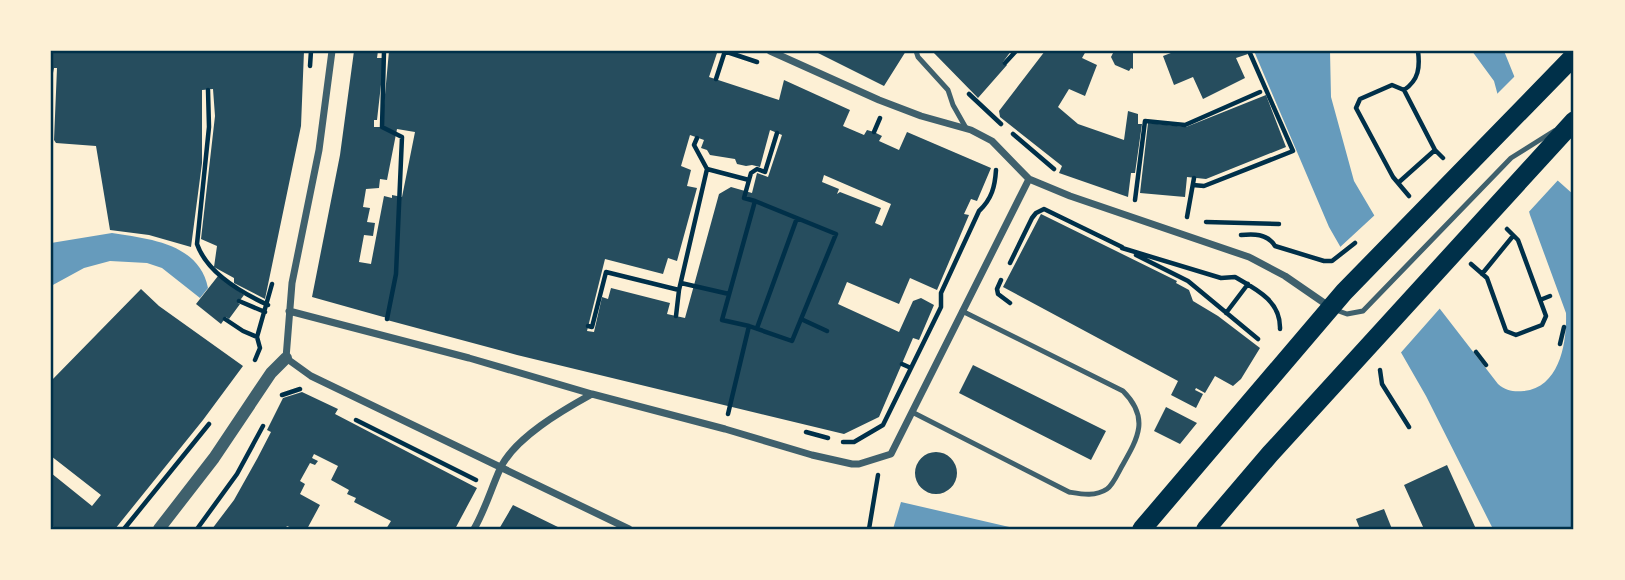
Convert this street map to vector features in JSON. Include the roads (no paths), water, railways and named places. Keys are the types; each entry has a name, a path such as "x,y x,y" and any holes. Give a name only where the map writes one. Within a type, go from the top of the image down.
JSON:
{"highway":[{"path":"1142,529 1344,292 1574,56"},
{"path":"1206,529 1269,454 1574,120"}],"street":[{"path":"159,529 214,458 271,373 286,358 292,283 319,150 332,51"},
{"path":"770,51 879,100 921,116 966,128 992,141 1029,179 1070,196 1249,257 1285,276 1331,308"},
{"path":"289,311 469,358 812,455 859,464 891,454 1029,179"},
{"path":"286,358 311,376 629,529"},
{"path":"474,529 485,510 501,467 514,449 542,426 592,394"}],"lane":[{"path":"916,51 918,57 948,90 966,128"},
{"path":"1331,308 1347,314 1363,311 1511,158 1574,120"},
{"path":"912,412 1055,486 1076,493 1096,494 1108,489 1129,453 1140,430 1140,418 1123,391 962,312"}],"water":[{"path":"1254,51 1330,51 1331,97 1354,181 1377,220 1440,309 1498,384 1507,390 1524,391 1536,388 1546,381 1559,361 1565,337 1566,313 1530,215 1494,81 1472,51 1504,51 1556,179 1574,195 1574,529 1493,529 1426,396 1329,227"},
{"path":"112,233 156,241 183,252 203,273 208,288 200,298 162,268 147,263 110,261 84,268 51,286 51,243"},
{"path":"901,502 1018,529 893,529"}]}
